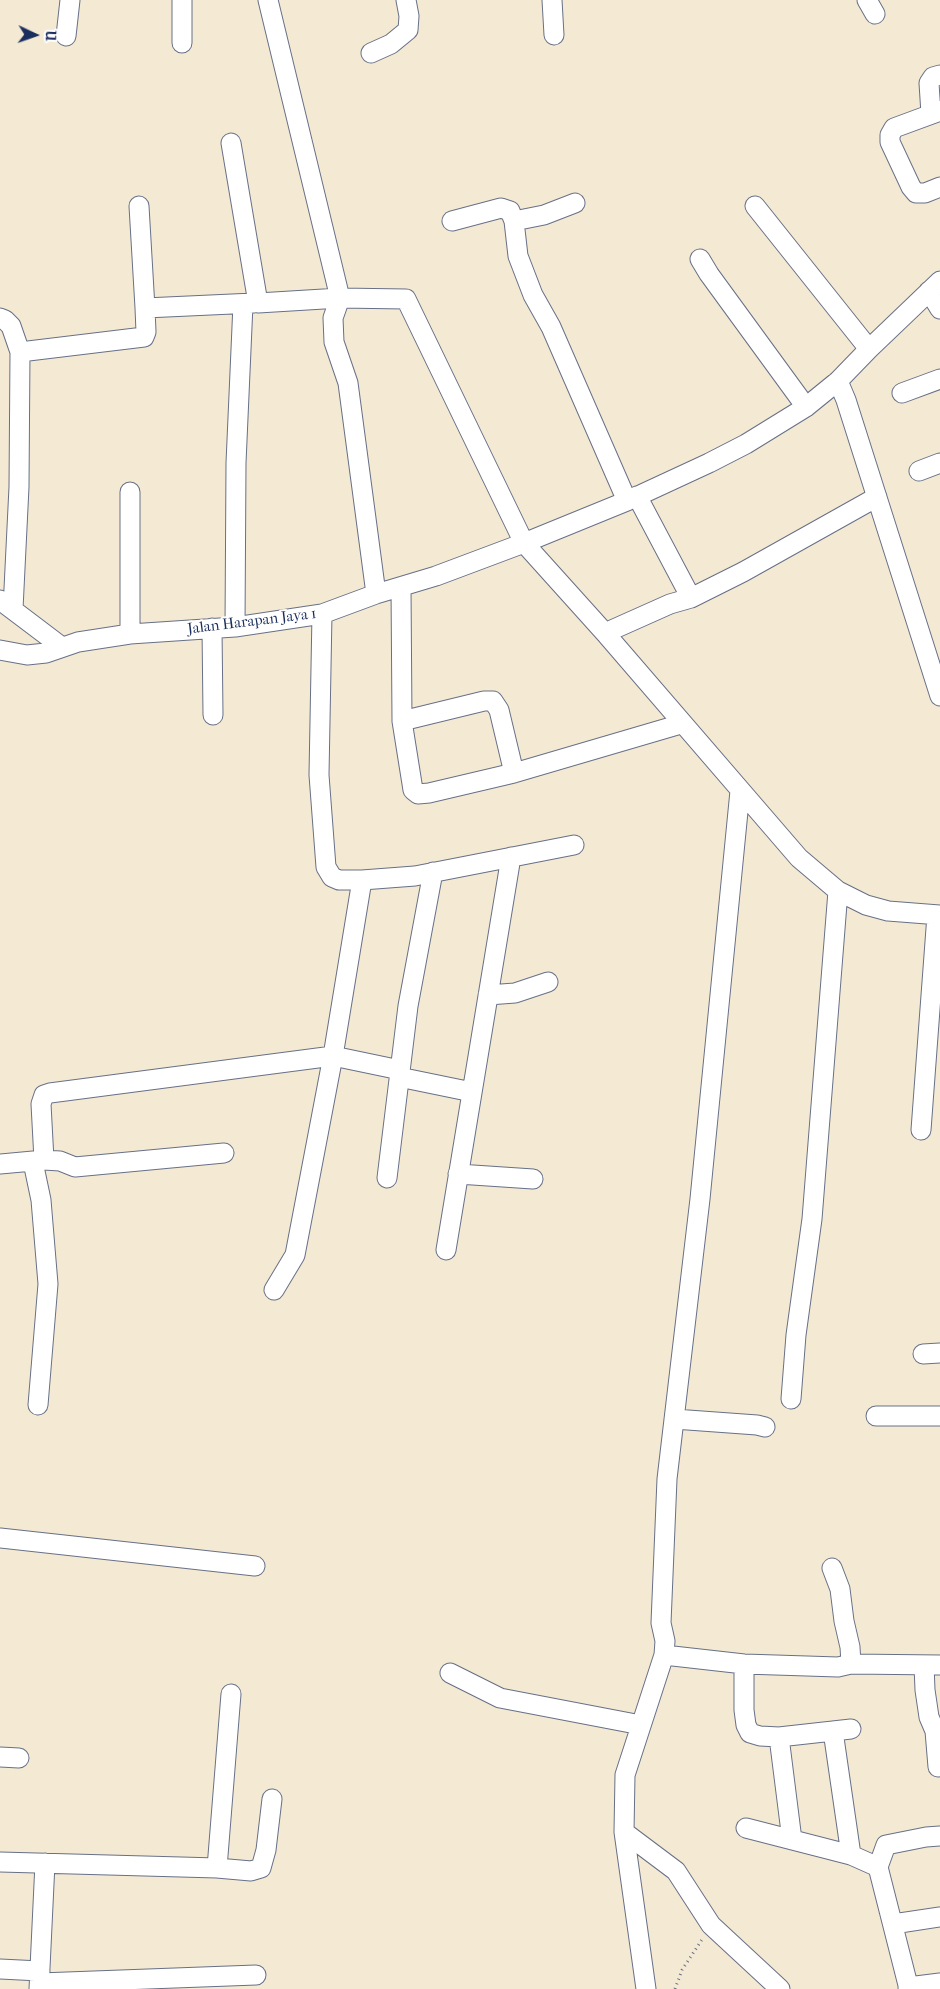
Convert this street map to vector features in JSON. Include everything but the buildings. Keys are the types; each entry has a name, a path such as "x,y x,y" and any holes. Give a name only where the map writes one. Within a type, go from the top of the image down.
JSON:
{"street":[{"path":"66,36 70,0"},
{"path":"182,0 182,43"},
{"path":"268,0 340,298 333,318 333,335 348,383 376,594"},
{"path":"371,53 391,44 408,30 409,16 406,0"},
{"path":"552,0 554,35"},
{"path":"940,75 932,77 929,83 936,112 894,128 890,135 890,142 911,187 916,192 925,193 940,187"},
{"path":"231,143 250,303 236,463 235,627"},
{"path":"514,221 544,215 575,203"},
{"path":"20,352 144,337 146,332 139,206"},
{"path":"755,206 869,349"},
{"path":"452,221 502,208 510,211 514,221 518,256 533,295 551,327 632,498 691,598"},
{"path":"700,259 806,407"},
{"path":"935,286 940,309"},
{"name":"Jalan Harapan Jaya 1","path":"0,650 27,655 46,653 62,647 130,634 235,627 322,614 524,544 632,498 746,444 806,407 838,381 935,286"},
{"path":"145,308 340,298 406,299 524,544 605,633 681,724 799,858 838,891 873,907 897,912 938,915 920,1130"},
{"path":"0,318 6,320 11,326 20,352 19,487 6,604 62,647"},
{"path":"902,393 940,379"},
{"path":"838,381 846,400 940,696"},
{"path":"919,472 940,463"},
{"path":"130,492 130,634"},
{"path":"605,633 670,604 691,598 743,572 877,497"},
{"path":"401,587 402,721 413,790 418,794 430,793 514,773 681,724"},
{"path":"322,614 319,775 326,867 332,877 339,880 362,880 415,876 574,845"},
{"path":"212,628 213,715"},
{"path":"402,721 484,701 493,701 499,710 514,773"},
{"path":"646,1989 624,1832 625,1775 664,1655 665,1641 661,1623 667,1479 700,1199 740,791"},
{"path":"446,1250 512,857"},
{"path":"387,1178 408,1006 433,872"},
{"path":"274,1290 295,1255 334,1056 362,880"},
{"path":"791,1399 796,1335 812,1219 838,891"},
{"path":"488,995 515,993 548,982"},
{"path":"38,1405 48,1284 38,1161 41,1104 44,1094 334,1056 472,1092"},
{"path":"0,1164 60,1161 75,1167 224,1154"},
{"path":"458,1174 533,1179"},
{"path":"876,1416 940,1416"},
{"path":"674,1419 765,1427"},
{"path":"0,1538 255,1566"},
{"path":"832,1568 840,1589 851,1664"},
{"path":"664,1655 744,1664 838,1667 851,1664 932,1665 925,1690 929,1717 935,1735 938,1767"},
{"path":"744,1664 744,1710 746,1725 750,1733 779,1737 842,1730 851,1855"},
{"path":"450,1673 500,1698 641,1725"},
{"path":"217,1868 231,1694"},
{"path":"779,1737 792,1840"},
{"path":"0,1757 19,1758"},
{"path":"0,1862 217,1868 251,1871 260,1868 266,1850 272,1799"},
{"path":"746,1828 851,1855 878,1867"},
{"path":"624,1832 676,1871 711,1925 780,1989"},
{"path":"940,1836 926,1837 886,1846 878,1867 909,1988 940,1983"},
{"path":"40,1981 45,1864"},
{"path":"892,1924 940,1917"},
{"path":"0,1970 40,1981 256,1975"}],"path":[{"path":"675,1989 682,1970 711,1925"}]}
